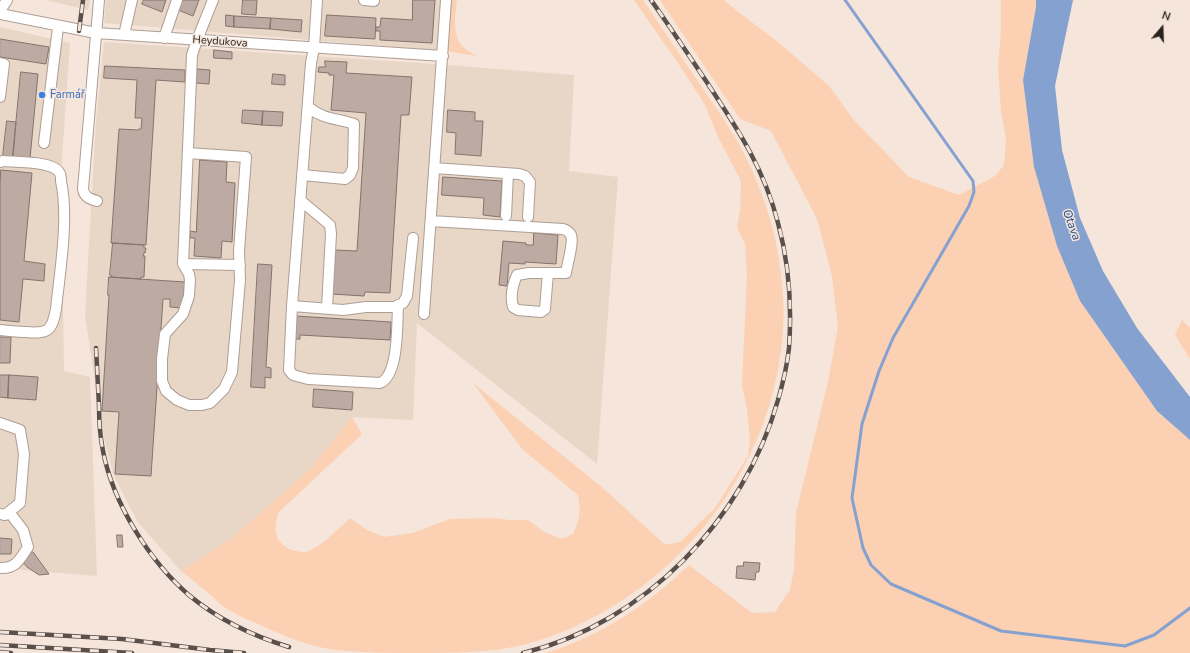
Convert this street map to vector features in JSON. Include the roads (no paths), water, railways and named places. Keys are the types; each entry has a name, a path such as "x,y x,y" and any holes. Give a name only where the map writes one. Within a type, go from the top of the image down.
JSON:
{"street":[{"path":"0,11 7,0"},
{"path":"97,201 86,197 83,189 99,0"},
{"path":"124,35 132,0"},
{"path":"164,38 177,0"},
{"path":"188,153 246,157 239,251 240,280 232,372 224,389 210,403 202,405 189,405 177,400 166,391 162,381 162,359 165,334 183,314 189,296 189,274 183,264 192,55 196,40 213,0"},
{"path":"317,0 300,200 289,370 293,375 308,379 380,383 384,381 390,374 394,363 398,305"},
{"path":"424,314 446,0"},
{"name":"Heydukova","path":"0,14 96,34 442,56"},
{"path":"44,143 58,27"},
{"path":"0,63 4,64 0,97"},
{"path":"302,175 345,179 350,175 353,168 354,124 326,118 308,107"},
{"path":"0,162 43,164 53,167 60,172 63,189 64,223 54,321 49,329 41,334 0,330"},
{"path":"434,168 525,176 530,182 528,217"},
{"path":"506,216 508,174"},
{"path":"300,200 330,225 332,234 327,308"},
{"path":"431,221 567,230 571,235 571,243 566,273 548,273 529,273 517,275 512,285 511,300 513,307 518,310 541,312 545,308 548,273"},
{"path":"292,306 343,310 398,305 407,296 413,238"},
{"path":"183,264 240,265"},
{"path":"0,423 20,430 24,454 20,503 4,513 23,530 28,547 19,561 9,568 0,568"}],"water":[{"name":"Otava","path":"1036,0 1073,0 1055,86 1062,150 1080,218 1103,271 1137,328 1190,397 1190,440 1157,411 1080,301 1057,246 1034,167 1023,80"}],"waterway":[{"path":"845,0 973,181 974,192 969,206 893,338 879,371 862,424 852,498 863,548 871,565 891,584 1001,631 1125,646 1154,635 1190,608"}],"railway":[{"path":"79,31 83,0"},
{"path":"523,653 568,638 610,618 648,591 684,560 715,525 741,486 762,444 778,400 786,368 790,332 789,285 782,238 772,203 757,166 739,132 651,0"},
{"path":"96,348 99,423 103,451 115,491 135,530 147,548 175,582 201,605 225,620 262,638 289,647"},
{"path":"0,632 122,639 244,653"},
{"path":"0,645 132,653"},
{"path":"0,652 11,653"}],"place":[{"name":"Farmář","path":"42,95"}]}
